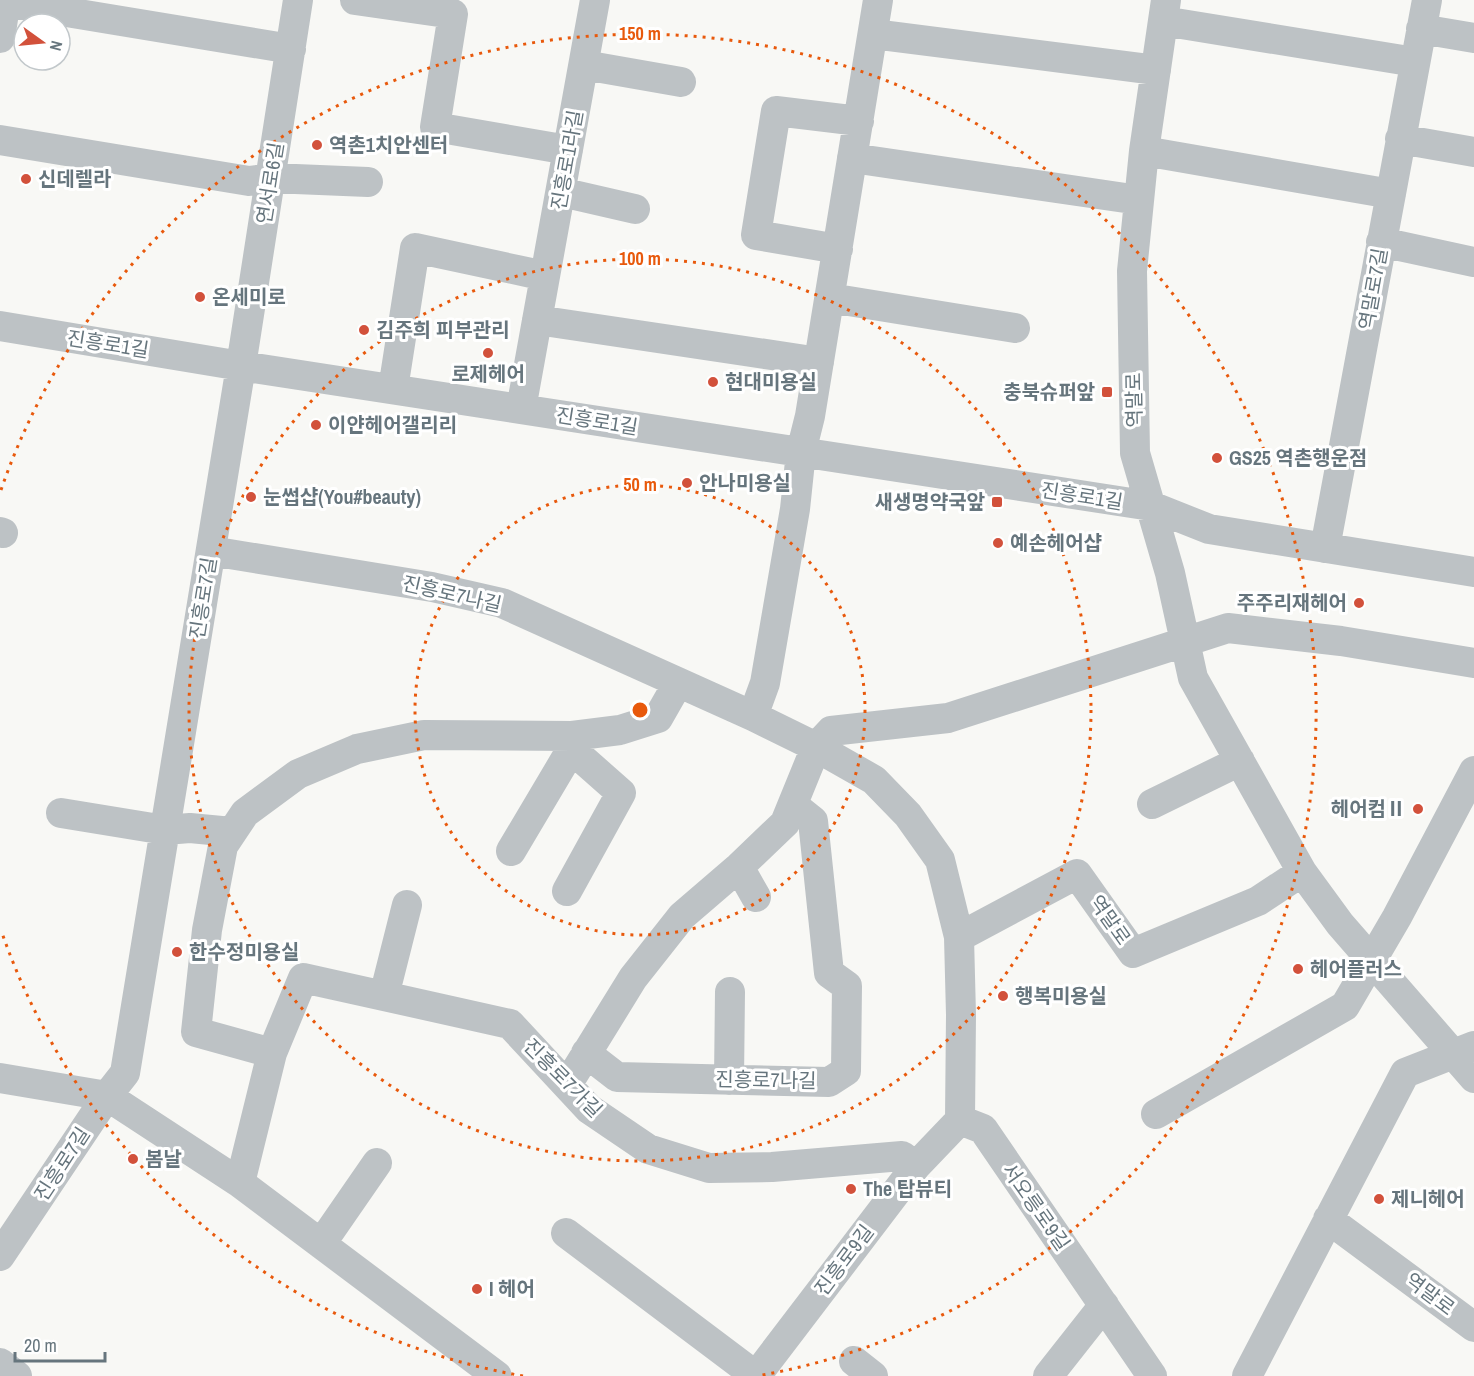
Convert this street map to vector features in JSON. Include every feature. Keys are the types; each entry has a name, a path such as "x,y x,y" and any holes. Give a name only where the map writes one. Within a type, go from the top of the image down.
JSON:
{"street":[{"name":"연서로6길","path":"242,366 298,0"},
{"path":"355,0 453,14 435,127 568,150"},
{"name":"진흥로1라길","path":"521,409 595,0"},
{"path":"753,716 767,672 795,509 801,452 810,416 873,34 878,0 873,0"},
{"path":"1426,0 1421,29 1474,38"},
{"path":"0,38 6,1 291,49"},
{"name":"역말로","path":"1415,62 1164,11 1144,151 1132,271 1135,453 1170,573 1194,678 1302,872 1340,924 1372,961 1463,1049 1474,1078"},
{"name":"역말로7길","path":"1325,549 1421,29"},
{"path":"873,34 1156,70"},
{"path":"584,64 681,82"},
{"path":"838,249 756,235 776,111 859,121"},
{"path":"1400,139 1474,152"},
{"path":"0,141 249,181 271,178 368,182"},
{"path":"1144,151 1390,194"},
{"path":"852,158 1139,200"},
{"path":"561,192 635,209"},
{"path":"1381,242 1474,262"},
{"path":"393,389 415,248 545,276"},
{"path":"830,298 1015,328"},
{"path":"537,320 819,362"},
{"name":"진흥로1길","path":"0,326 242,366 1150,506"},
{"name":"진흥로7길","path":"0,1256 9,1230 125,1073 242,366"},
{"path":"1150,506 1209,529 1474,572"},
{"name":"진흥로7나길","path":"211,551 432,587 502,603 753,716 816,747 874,780 908,815 940,860 958,937 961,1015 960,1120"},
{"path":"567,1085 633,978 682,916 784,824 816,747 831,731 948,718 1228,628 1341,641 1474,663"},
{"path":"272,1053 196,1032 207,930 223,846 245,813 298,774 357,748 424,735 572,736 620,730 658,718 678,683"},
{"path":"511,851 568,755 572,736"},
{"path":"567,891 621,793 578,755 572,736"},
{"path":"1152,804 1240,761"},
{"path":"1156,1114 1345,1006 1372,961 1474,771"},
{"name":"진흥로7나길","path":"586,1053 617,1077 829,1082 846,1071 847,986 829,973 813,821 793,805"},
{"path":"62,813 165,830 190,828 232,832"},
{"path":"739,867 756,897"},
{"name":"역말로","path":"958,937 1077,874 1133,953 1258,901 1302,872"},
{"path":"384,996 407,905"},
{"name":"진흥로7가길","path":"240,1183 272,1053 303,978 510,1024 590,1109 648,1149 709,1168 772,1167 902,1156 916,1166"},
{"path":"729,992 729,1080"},
{"path":"1259,1371 1328,1219 1405,1073 1463,1049"},
{"path":"0,1078 107,1096 240,1183 497,1376"},
{"name":"진흥로9길","path":"566,1233 756,1376 916,1166 960,1120"},
{"name":"서오릉로9길","path":"960,1120 983,1129 1152,1376"},
{"path":"321,1244 377,1163"},
{"name":"역말로","path":"1328,1219 1474,1327"},
{"path":"1048,1376 1104,1305"},
{"path":"0,1363 17,1376"}],"place":[{"name":"역촌1치안센터","path":"317,145"},
{"name":"신데렐라","path":"26,179"},
{"name":"온세미로","path":"200,297"},
{"name":"김주희 피부관리","path":"364,330"},
{"name":"로제헤어","path":"488,353"},
{"name":"현대미용실","path":"713,382"},
{"name":"충북슈퍼앞","path":"1107,392"},
{"name":"이얀헤어갤리리","path":"316,425"},
{"name":"GS25 역촌행운점","path":"1217,458"},
{"name":"안나미용실","path":"687,483"},
{"name":"눈썹샵(You#beauty)","path":"251,497"},
{"name":"새생명약국앞","path":"997,502"},
{"name":"예손헤어샵","path":"998,543"},
{"name":"주주리재헤어","path":"1359,603"},
{"name":"헤어컴Ⅱ","path":"1418,809"},
{"name":"한수정미용실","path":"177,952"},
{"name":"헤어플러스","path":"1298,969"},
{"name":"행복미용실","path":"1003,996"},
{"name":"봄날","path":"133,1159"},
{"name":"The 탑뷰티","path":"851,1189"},
{"name":"제니헤어","path":"1379,1199"},
{"name":"I 헤어","path":"477,1289"}]}
